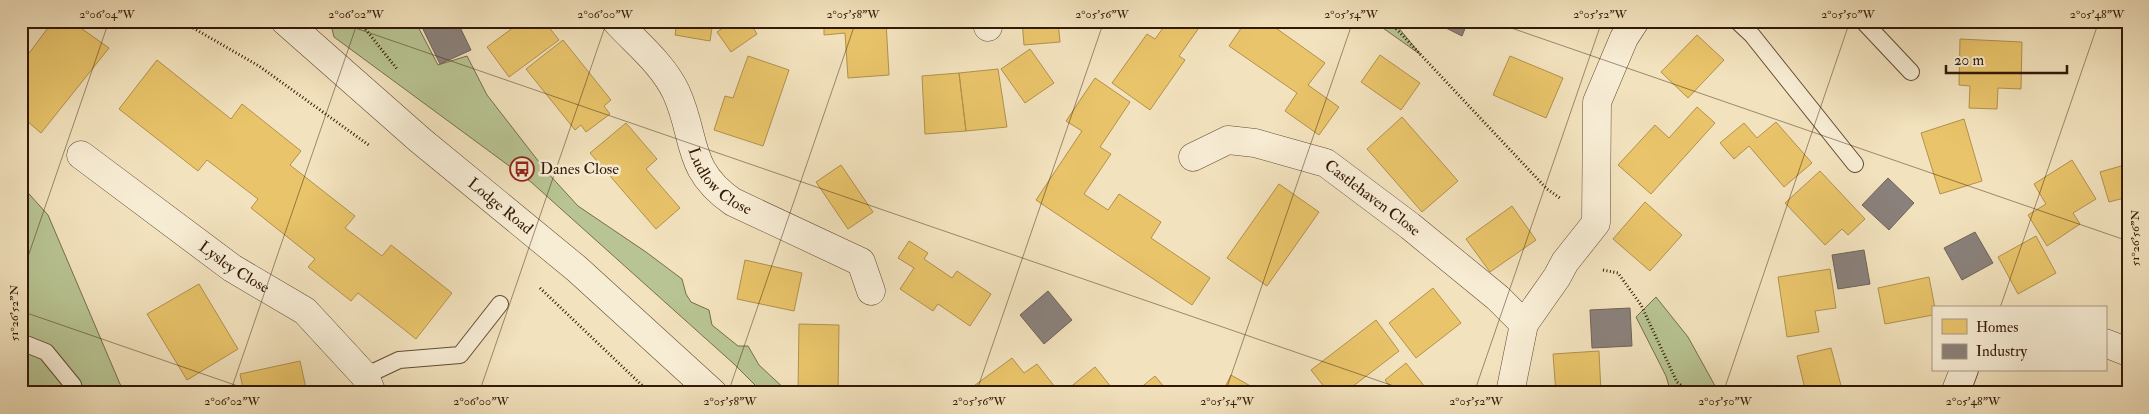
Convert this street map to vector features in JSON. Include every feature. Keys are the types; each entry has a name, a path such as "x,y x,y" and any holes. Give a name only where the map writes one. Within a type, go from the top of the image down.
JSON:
{"street":[{"name":"Lodge Road","path":"286,21 420,140 577,269 713,393"},
{"name":"Ludlow Close","path":"616,21 664,71 676,92 696,161 718,191 733,202 869,255 871,291"},
{"path":"1510,393 1524,324 1558,277 1565,262 1596,223 1598,102 1624,38 1635,21"},
{"name":"Castlehaven Close","path":"1193,156 1228,140 1254,142 1326,163 1432,244 1498,298 1524,324"},
{"name":"Lysley Close","path":"81,155 232,268 305,311 369,384"},
{"path":"2106,343 2128,352"},
{"path":"1955,393 1963,372"}],"lane":[{"path":"1737,21 1752,34 1855,164"},
{"path":"1863,21 1911,72"},
{"path":"369,384 399,360 460,355 500,304"},
{"path":"21,342 46,352 73,385 75,393"}],"path":[{"path":"182,21 259,66 377,151"},
{"path":"1389,21 1547,189 1596,223"},
{"path":"1565,262 1618,273 1640,305 1677,382 1690,393"},
{"path":"537,284 650,393"}],"green space":[{"path":"330,21 415,21 438,65 467,56 487,95 546,171 578,206 682,279 686,294 691,302 709,310 712,325 738,346 748,346 759,365 789,393 763,393 734,364 531,182 334,37"},
{"path":"1373,21 1393,21 1421,55"},
{"path":"21,185 48,215 120,384 127,393 21,393"},
{"path":"1656,297 1688,337 1719,393 1671,393 1666,376 1636,317"}],"building: Homes":[{"path":"53,21 71,21 109,48 41,133 21,116 21,64"},
{"path":"522,21 544,21 559,40 509,77 487,47"},
{"path":"677,21 713,21 710,41 675,35"},
{"path":"733,21 749,21 757,34 731,52 717,32"},
{"path":"824,21 886,21 889,75 848,78 845,33 824,35"},
{"path":"1022,21 1058,21 1060,42 1024,45"},
{"path":"1168,21 1195,21 1201,25 1179,56 1185,60 1150,110 1112,83 1147,34 1155,39"},
{"path":"1246,21 1266,21 1325,63 1308,85 1339,107 1319,135 1285,111 1297,93 1229,46"},
{"path":"1697,35 1724,60 1688,98 1661,72"},
{"path":"1960,39 2022,42 2021,89 1998,88 1997,109 1969,108 1970,86 1959,85"},
{"path":"563,40 611,100 604,106 610,114 586,132 581,125 575,130 526,69"},
{"path":"1030,49 1054,83 1025,103 1001,69"},
{"path":"1380,55 1420,83 1401,110 1361,82"},
{"path":"748,56 789,70 763,146 714,130 725,96 733,98"},
{"path":"1510,56 1563,78 1546,118 1493,95"},
{"path":"157,60 231,119 242,104 301,151 290,165 355,216 345,228 382,256 391,245 452,293 416,339 358,293 351,301 308,267 315,259 251,208 258,199 207,160 198,171 119,109"},
{"path":"998,69 1007,127 966,131 959,73"},
{"path":"959,73 966,131 925,134 922,76"},
{"path":"1095,78 1130,102 1100,147 1111,154 1084,194 1108,210 1119,194 1161,222 1151,238 1210,278 1192,305 1036,200 1082,131 1066,121"},
{"path":"1697,107 1715,123 1651,194 1618,165 1655,125 1669,138"},
{"path":"1402,117 1458,181 1422,212 1367,149"},
{"path":"1964,119 1982,181 1940,194 1921,133"},
{"path":"1776,122 1812,163 1784,187 1749,146 1734,159 1720,143 1744,123 1757,138"},
{"path":"626,123 657,159 646,169 680,208 656,229 590,153"},
{"path":"2072,160 2096,199 2073,213 2080,224 2047,246 2028,215 2046,204 2034,184"},
{"path":"2128,164 2128,197 2109,202 2100,172"},
{"path":"841,165 873,212 848,229 816,182"},
{"path":"1820,171 1865,219 1848,235 1842,229 1825,245 1785,203"},
{"path":"1279,184 1319,212 1267,286 1227,258"},
{"path":"1645,202 1682,235 1650,271 1613,239"},
{"path":"1512,206 1536,240 1490,272 1466,239"},
{"path":"2036,236 2056,273 2018,294 1998,257"},
{"path":"909,241 928,253 924,259 952,278 957,271 991,294 970,326 938,304 933,311 900,289 914,268 898,258"},
{"path":"745,260 802,273 794,311 737,299"},
{"path":"1830,269 1836,308 1815,311 1819,332 1787,337 1778,277"},
{"path":"1929,277 1935,306 1932,306 1932,315 1885,324 1878,288"},
{"path":"199,284 238,349 187,380 147,314"},
{"path":"1433,288 1461,323 1416,358 1389,323"},
{"path":"1376,320 1399,351 1344,393 1329,393 1311,370"},
{"path":"799,324 839,325 838,393 798,393"},
{"path":"1831,348 1843,393 1806,393 1797,356"},
{"path":"1599,351 1601,393 1556,393 1553,354"},
{"path":"1012,358 1024,373 1037,364 1058,391 969,393 967,391"},
{"path":"300,361 307,393 244,393 240,374"},
{"path":"1406,363 1428,393 1395,393 1385,380"},
{"path":"1095,367 1116,393 1072,393 1068,389"},
{"path":"1231,375 1263,393 1222,393"},
{"path":"1155,376 1169,393 1134,393"}],"building: Industry":[{"path":"428,21 457,21 471,50 440,64 421,25"},
{"path":"1432,21 1468,21 1462,36"},
{"path":"1888,178 1914,203 1889,230 1862,205"},
{"path":"1975,232 1993,263 1962,280 1944,248"},
{"path":"1864,250 1870,284 1838,289 1832,255"},
{"path":"1048,291 1072,320 1044,344 1020,315"},
{"path":"1630,308 1632,346 1592,348 1590,310"}],"place":[{"name":"Danes Close","path":"522,169"}]}
